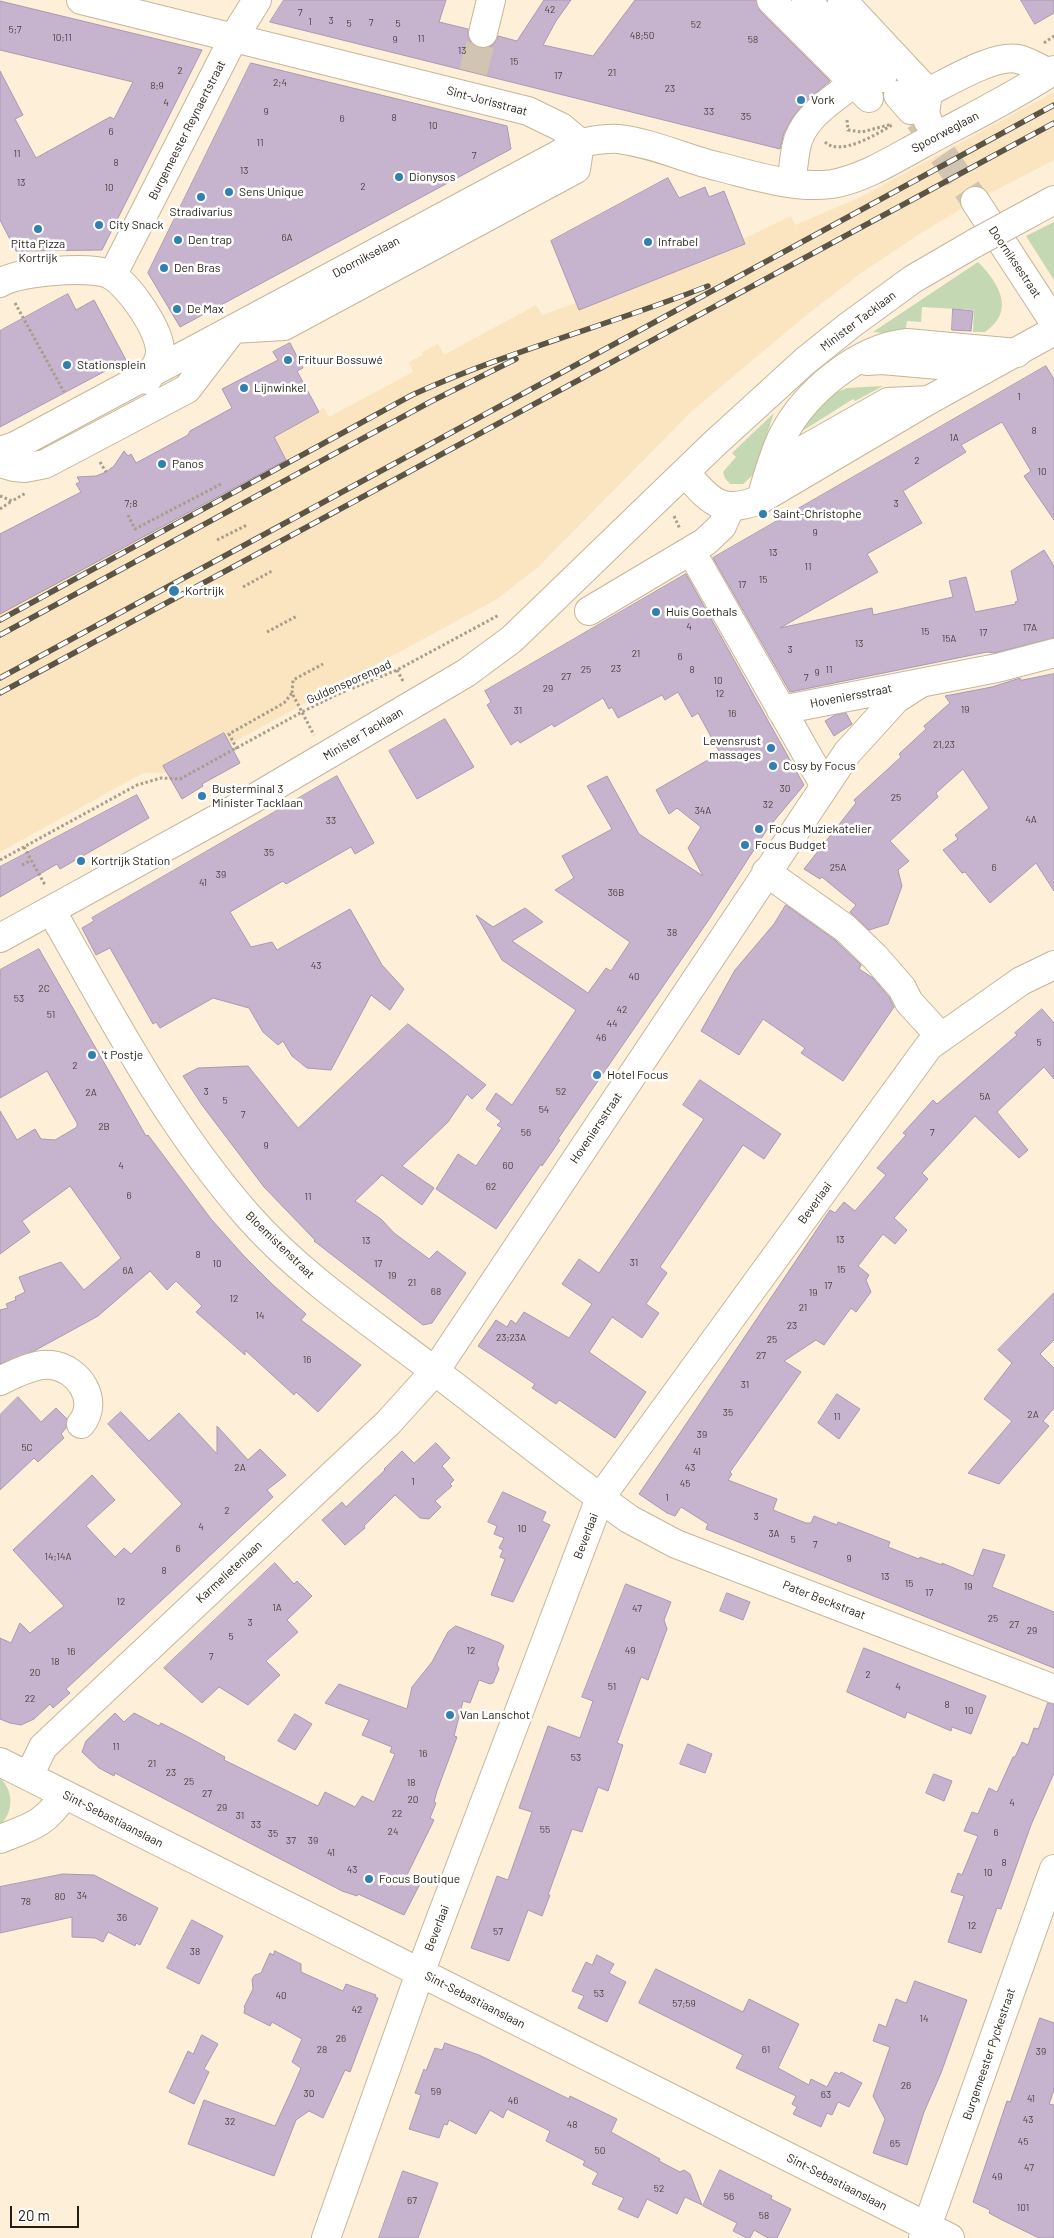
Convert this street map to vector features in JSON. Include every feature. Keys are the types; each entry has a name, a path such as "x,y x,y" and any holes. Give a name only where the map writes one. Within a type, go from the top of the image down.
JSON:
{"street":[{"name":"Sint-Jorisstraat","path":"81,0 234,37 470,84 561,126 580,143"},
{"name":"Burgemeester Reynaertstraat","path":"112,276 234,37 257,0"},
{"path":"482,32 491,0"},
{"path":"771,0 891,98"},
{"path":"806,0 891,98"},
{"path":"842,0 891,98"},
{"path":"580,143 616,139 632,142 705,164 791,183 796,148 804,127 819,110 891,98 1005,59 1019,59 1052,72"},
{"name":"Spoorweglaan","path":"791,183 832,184 848,180 897,157 1008,98 1052,72"},
{"name":"Doornikselaan","path":"152,371 580,143"},
{"name":"Minister Tacklaan","path":"0,938 48,897 251,800 466,673 518,633 805,361 913,279 1054,200"},
{"name":"Doorniksestraat","path":"975,201 1054,322"},
{"path":"2,460 139,394 160,357 157,338 130,290 112,276 96,271 44,271 5,278"},
{"path":"2,460 25,468 46,464 187,389 233,329"},
{"path":"685,473 713,502 730,508 746,505 761,499 929,400 1054,331"},
{"path":"761,499 782,437 793,418 820,388 848,366 879,349 907,343 1017,353"},
{"path":"848,366 865,361 882,360 985,369"},
{"path":"2,460 15,446 152,371"},
{"path":"820,388 840,381 859,378 956,386"},
{"path":"589,611 691,551 716,533 726,519 730,508"},
{"path":"691,551 825,786"},
{"name":"Hoveniersstraat","path":"781,710 997,668 1054,653"},
{"name":"Hoveniersstraat","path":"434,1371 766,872 847,754 896,699 922,682"},
{"path":"766,872 845,928 869,951 902,988 909,1002 940,1037"},
{"name":"Bloemistenstraat","path":"48,897 142,1070 194,1148 248,1216 299,1266 353,1310 600,1498"},
{"name":"Beverlaai","path":"326,2238 420,1973 600,1498 929,1046 1021,981 1054,965"},
{"path":"0,1381 38,1366 50,1365 67,1370 80,1382 88,1396 89,1411 81,1424"},
{"name":"Karmelietenlaan","path":"29,1776 43,1747 388,1423 434,1371"},
{"name":"Pater Beckstraat","path":"600,1498 630,1520 676,1544 1054,1689"},
{"name":"Sint-Sebastiaanslaan","path":"0,1762 934,2234"},
{"path":"0,1839 44,1820 64,1795"},
{"name":"Burgemeester Pyckestraat","path":"934,2234 1054,1869"}],"path":[{"path":"891,98 862,132 848,130 846,126 891,98"},
{"path":"823,137 829,146 840,148 877,134 891,98"},
{"path":"5,278 11,296 75,413"},
{"path":"101,463 106,472"},
{"path":"128,515 135,530 223,483"},
{"path":"0,509 12,501"},
{"path":"216,540 246,525"},
{"path":"242,587 272,572"},
{"name":"Guldensporenpad","path":"0,860 137,785 161,778 180,779 302,712 336,695 397,670 502,613"},
{"path":"267,632 297,616"},
{"path":"237,749 229,734 284,703 292,693 294,680 323,664"},
{"path":"292,693 315,736"},
{"path":"24,847 48,897"},
{"path":"22,865 31,860"}],"shaded area":[{"path":"1054,92 1054,160 975,201 921,233 861,273 804,317 692,411 537,568 497,599 188,767 167,773 143,773 0,852 0,582 274,437 319,412 323,407 329,417 413,372 409,362 423,355 422,352 438,344 444,355 536,305 542,315 576,303 579,310 745,244 743,239 791,216 795,225 861,197"}],"green space":[{"path":"1054,222 1054,280 1026,236"},
{"path":"978,262 998,288 1002,306 1000,315 985,332 973,332 974,310 922,307 921,322 907,321 905,335 873,332"},
{"path":"883,386 855,401 853,399 788,440 825,397 847,388"},
{"path":"774,413 753,475 743,484 730,484 723,472 736,457 732,453"},
{"path":"0,1778 5,1783 10,1795 10,1808 5,1820 0,1825"}],"building":[{"path":"284,0 446,0 439,22 468,29 468,37 472,44 480,48 487,48 494,44 498,36 517,41 544,0 571,0 556,21 543,45 593,56 635,0 756,0 760,11 830,81 807,100 792,118 784,133 780,149 270,22"},
{"path":"1021,0 1054,0 1054,13 1035,24"},
{"path":"0,1 202,50 102,250 16,251 0,220 0,71 23,115 15,119 36,158 110,117 114,119 133,82 0,50"},
{"path":"251,63 507,126 511,149 180,327 148,273"},
{"name":"Infrabel","path":"668,178 679,198 705,187 709,197 724,191 745,244 579,310 551,241"},
{"name":"Stationsplein","path":"68,294 76,310 94,300 126,360 0,427 0,331"},
{"path":"953,309 973,311 971,331 952,330"},
{"path":"290,343 303,368 297,371 319,412 274,437 286,460 0,614 0,534 81,492 76,484 80,482 77,477 96,476 106,472 114,466 124,451 128,456 131,454 136,463 188,435 190,431 232,408 222,389 278,360 273,352"},
{"path":"1046,366 1054,379 1054,520 1024,476 1031,471 1002,422 961,445 966,452 903,491 922,523 867,554 878,572 780,628 872,608 873,615 953,597 949,581 966,577 975,612 1016,604 1015,602 1018,601 1011,571 1044,550 1054,566 1054,638 994,653 987,652 790,692 713,558"},
{"path":"686,574 804,785 768,828 710,918 558,1139 560,1140 496,1229 436,1189 458,1154 476,1166 502,1128 497,1125 501,1121 486,1109 496,1093 512,1105 576,1010 502,960 476,915 493,927 525,908 543,922 512,941 588,993 606,968 611,971 630,942 555,890 574,878 562,856 612,829 587,786 607,776 639,834 703,876 688,848 701,827 677,808 669,814 656,790 720,753 698,713 692,717 678,692 665,700 662,695 618,718 612,707 609,709 603,698 554,727 552,724 520,743 518,740 511,745 487,705 491,702 485,691"},
{"path":"1054,674 1054,891 1036,863 990,903 965,872 962,873 943,850 958,839 955,835 989,808 963,769 936,793 938,797 890,841 909,861 898,870 902,886 888,924 869,930 850,912 856,905 822,877 820,879 804,869 856,803 854,800 901,757 899,754 926,729 924,726 950,703 945,696 992,687 1020,678 1021,680"},
{"path":"846,713 852,724 834,736 825,721 835,715"},
{"path":"445,719 474,767 417,799 389,751"},
{"path":"224,733 240,763 202,784 203,786 182,799 163,766"},
{"path":"337,776 374,843 355,854 351,847 286,884 283,881 230,912 251,947 272,942 277,950 350,909 382,965 404,989 390,1010 371,995 331,1070 307,1068 292,1056 283,1041 278,1045 263,1032 249,1008 213,998 160,1028 156,1022 153,1024 110,948 96,955 82,928 94,921 92,918"},
{"path":"137,795 149,818 60,869 57,864 0,897 0,867"},
{"path":"786,905 835,940 861,965 859,969 873,978 889,997 894,1007 843,1081 801,1053 805,1048 763,1019 739,1055 701,1031 735,970 774,924"},
{"path":"39,949 146,1136 148,1135 211,1219 243,1255 306,1314 301,1320 361,1365 318,1412 296,1392 294,1395 245,1350 245,1355 196,1312 202,1306 176,1281 167,1290 150,1271 98,1316 34,1351 0,1364 0,1310 8,1308 6,1304 16,1300 15,1297 25,1292 19,1277 61,1262 84,1290 121,1258 70,1186 22,1221 30,1232 0,1254 0,1111 17,1140 35,1129 41,1139 55,1140 77,1127 77,1123 47,1071 0,1098 0,970"},
{"path":"1042,1009 1054,1023 1054,1079 1044,1067 997,1112 1028,1150 1019,1158 975,1116 922,1173 928,1179 894,1218 907,1230 895,1244 883,1234 858,1266 869,1275 866,1280 871,1292 856,1312 851,1308 824,1345 816,1340 784,1361 801,1372 730,1472 732,1474 728,1480 777,1499 773,1510 806,1523 811,1523 814,1516 837,1525 838,1522 890,1542 888,1547 919,1559 920,1557 942,1565 942,1563 973,1576 983,1549 1005,1555 992,1587 1054,1612 1054,1668 706,1529 708,1524 681,1507 675,1516 667,1513 639,1494 830,1210 835,1213 844,1202 855,1211 886,1175 877,1168 906,1135 903,1133 933,1100 937,1104 1017,1035 1015,1033"},
{"path":"408,1024 486,1085 472,1099 467,1094 448,1122 402,1166 434,1188 422,1205 382,1175 355,1201 381,1219 394,1233 429,1259 437,1251 466,1273 432,1323 423,1325 314,1241 264,1187 202,1105 183,1076 198,1068 248,1066 298,1128"},
{"path":"700,1080 781,1134 764,1159 743,1145 660,1267 667,1273 646,1304 659,1313 642,1338 612,1317 589,1352 646,1392 615,1438 559,1400 556,1404 532,1388 535,1384 478,1346 496,1320 507,1327 511,1320 516,1324 524,1312 569,1338 592,1304 562,1284 579,1259 599,1273 704,1119 683,1105"},
{"path":"1054,1293 1054,1340 1040,1354 1054,1368 1054,1408 1043,1421 1049,1426 999,1484 968,1473 1012,1421 984,1399 1012,1363 998,1350"},
{"path":"837,1394 860,1409 839,1439 818,1423"},
{"path":"18,1397 41,1422 56,1408 67,1419 66,1428 61,1434 64,1438 38,1462 34,1458 0,1490 0,1415"},
{"path":"121,1412 149,1441 179,1413 217,1454 217,1426 248,1460 260,1449 286,1475 267,1490 273,1497 66,1689 70,1693 53,1708 50,1704 34,1719 21,1725 10,1723 0,1719 0,1638 11,1643 20,1623 30,1633 64,1606 13,1550 92,1475 115,1500 86,1526 115,1557 124,1548 131,1554 182,1504 108,1424"},
{"path":"436,1443 450,1458 442,1466 454,1480 450,1484 452,1486 435,1501 441,1507 429,1519 420,1518 395,1495 364,1526 365,1528 345,1545 322,1520 342,1502 346,1507 402,1451 414,1463"},
{"path":"503,1492 546,1512 542,1521 550,1525 513,1602 491,1595 505,1559 500,1557 503,1550 499,1548 504,1538 494,1534 497,1526 488,1522"},
{"path":"275,1563 294,1584 297,1581 312,1596 287,1620 298,1632 266,1661 280,1675 248,1705 219,1687 202,1703 164,1668"},
{"path":"626,1584 671,1602 664,1620 667,1629 648,1680 641,1677 617,1743 623,1745 608,1791 598,1787 582,1832 572,1829 542,1916 528,1910 509,1961 471,1948 497,1876 508,1880 532,1812 519,1808 548,1726 580,1738 593,1701 582,1697"},
{"path":"727,1593 750,1602 743,1620 720,1611"},
{"path":"456,1626 504,1646 497,1664 499,1669 493,1683 490,1684 479,1680 470,1703 463,1701 454,1736 457,1737 437,1791 434,1802 436,1803 430,1818 434,1820 407,1875 421,1882 404,1915 358,1894 357,1896 342,1891 115,1773 114,1776 99,1768 82,1752 86,1741 115,1713 124,1722 134,1713 159,1726 161,1723 225,1757 224,1760 318,1806 325,1792 355,1807 362,1796 374,1802 395,1754 390,1752 392,1747 362,1735 369,1720 325,1703 339,1684 407,1709 412,1687 432,1662 448,1632"},
{"path":"864,1648 986,1696 971,1734 952,1727 951,1731 907,1712 905,1718 847,1692"},
{"path":"1048,1703 1054,1704 1054,1773 1031,1825 1001,1909 997,1908 981,1953 948,1942 964,1896 951,1892 958,1873 962,1875 978,1836 964,1831 972,1812 978,1814 989,1788 997,1792 1022,1742 1028,1745 1034,1728 1038,1729"},
{"path":"295,1714 312,1724 295,1750 278,1741"},
{"path":"688,1744 712,1754 705,1773 680,1764"},
{"path":"934,1774 952,1781 944,1801 926,1793"},
{"path":"63,1874 94,1875 158,1908 140,1945 136,1943 135,1946 108,1932 103,1942 95,1938 72,1937 72,1917 0,1933 0,1887"},
{"path":"192,1920 223,1936 199,1984 167,1968"},
{"path":"275,1951 301,1964 301,1972 343,1991 346,1984 376,1995 375,1997 378,1998 350,2072 345,2070 323,2118 309,2111 296,2120 274,2176 188,2144 204,2100 275,2126 292,2089 301,2068 292,2062 302,2039 272,2022 270,2026 244,2013 244,2007 253,1989 252,1979 255,1975 261,1973 270,1953 273,1955"},
{"path":"597,1955 614,1964 609,1973 626,1982 607,2022 578,2008 584,1996 572,1991 586,1962 592,1965"},
{"path":"656,1969 743,2012 749,1999 799,2024 778,2068 809,2085 811,2079 827,2087 835,2072 840,2074 841,2072 862,2083 849,2107 838,2102 832,2115 827,2113 821,2127 793,2114 797,2107 792,2104 796,2096 736,2068 743,2055 639,2003"},
{"path":"915,1981 967,2000 941,2073 924,2112 907,2165 873,2153 885,2119 873,2096 890,2047 873,2041 879,2024 886,2027 896,1999 906,2003"},
{"path":"1040,2018 1054,2023 1054,2090 1049,2104 1054,2105 1054,2238 1039,2238 989,2213 990,2210 973,2202 1007,2101 1010,2102"},
{"path":"202,2035 218,2044 204,2069 209,2072 194,2104 169,2092 188,2051 193,2054"},
{"path":"445,2043 479,2055 569,2099 570,2096 617,2119 611,2132 660,2159 659,2161 680,2172 684,2170 690,2174 702,2205 685,2197 677,2214 647,2199 638,2218 618,2209 624,2198 592,2184 598,2173 583,2165 585,2161 546,2141 550,2131 507,2109 503,2118 490,2110 476,2134 449,2120 447,2125 444,2124 439,2138 409,2129 421,2095 415,2093 424,2069 426,2071 435,2048 442,2050"},
{"path":"720,2170 772,2196 771,2199 791,2209 777,2238 768,2238 754,2230 750,2238 747,2238 733,2231 737,2223 703,2206"},
{"path":"403,2171 438,2183 418,2238 379,2238"}],"tunnel":[{"path":"473,72 483,33"},
{"path":"919,120 975,201"}],"railway":[{"path":"0,678 1054,105"},
{"path":"0,693 1054,123"},
{"path":"0,620 412,395 522,351 708,286"},
{"path":"0,635 430,402 516,359"}],"place":[{"name":"Vork","path":"801,100"},
{"name":"Dionysos","path":"399,177"},
{"name":"Sens Unique","path":"229,192"},
{"name":"Stradivarius","path":"201,197"},
{"name":"City Snack","path":"99,225"},
{"name":"Pitta Pizza Kortrijk","path":"38,229"},
{"name":"Den trap","path":"178,240"},
{"name":"Infrabel","path":"648,242"},
{"name":"Den Bras","path":"164,268"},
{"name":"De Max","path":"177,309"},
{"name":"Frituur Bossuwé","path":"288,360"},
{"name":"Stationsplein","path":"67,365"},
{"name":"Lijnwinkel","path":"244,388"},
{"name":"Panos","path":"162,464"},
{"name":"Saint-Christophe","path":"763,514"},
{"name":"Kortrijk","path":"174,591"},
{"name":"Huis Goethals","path":"656,612"},
{"name":"Levensrust massages","path":"771,748"},
{"name":"Cosy by Focus","path":"773,766"},
{"name":"Busterminal 3 Minister Tacklaan","path":"202,796"},
{"name":"Focus Muziekatelier","path":"759,829"},
{"name":"Focus Budget","path":"745,845"},
{"name":"Kortrijk Station","path":"81,861"},
{"name":"'t Postje","path":"92,1055"},
{"name":"Hotel Focus","path":"597,1075"},
{"name":"Van Lanschot","path":"450,1715"},
{"name":"Focus Boutique","path":"369,1879"}]}
